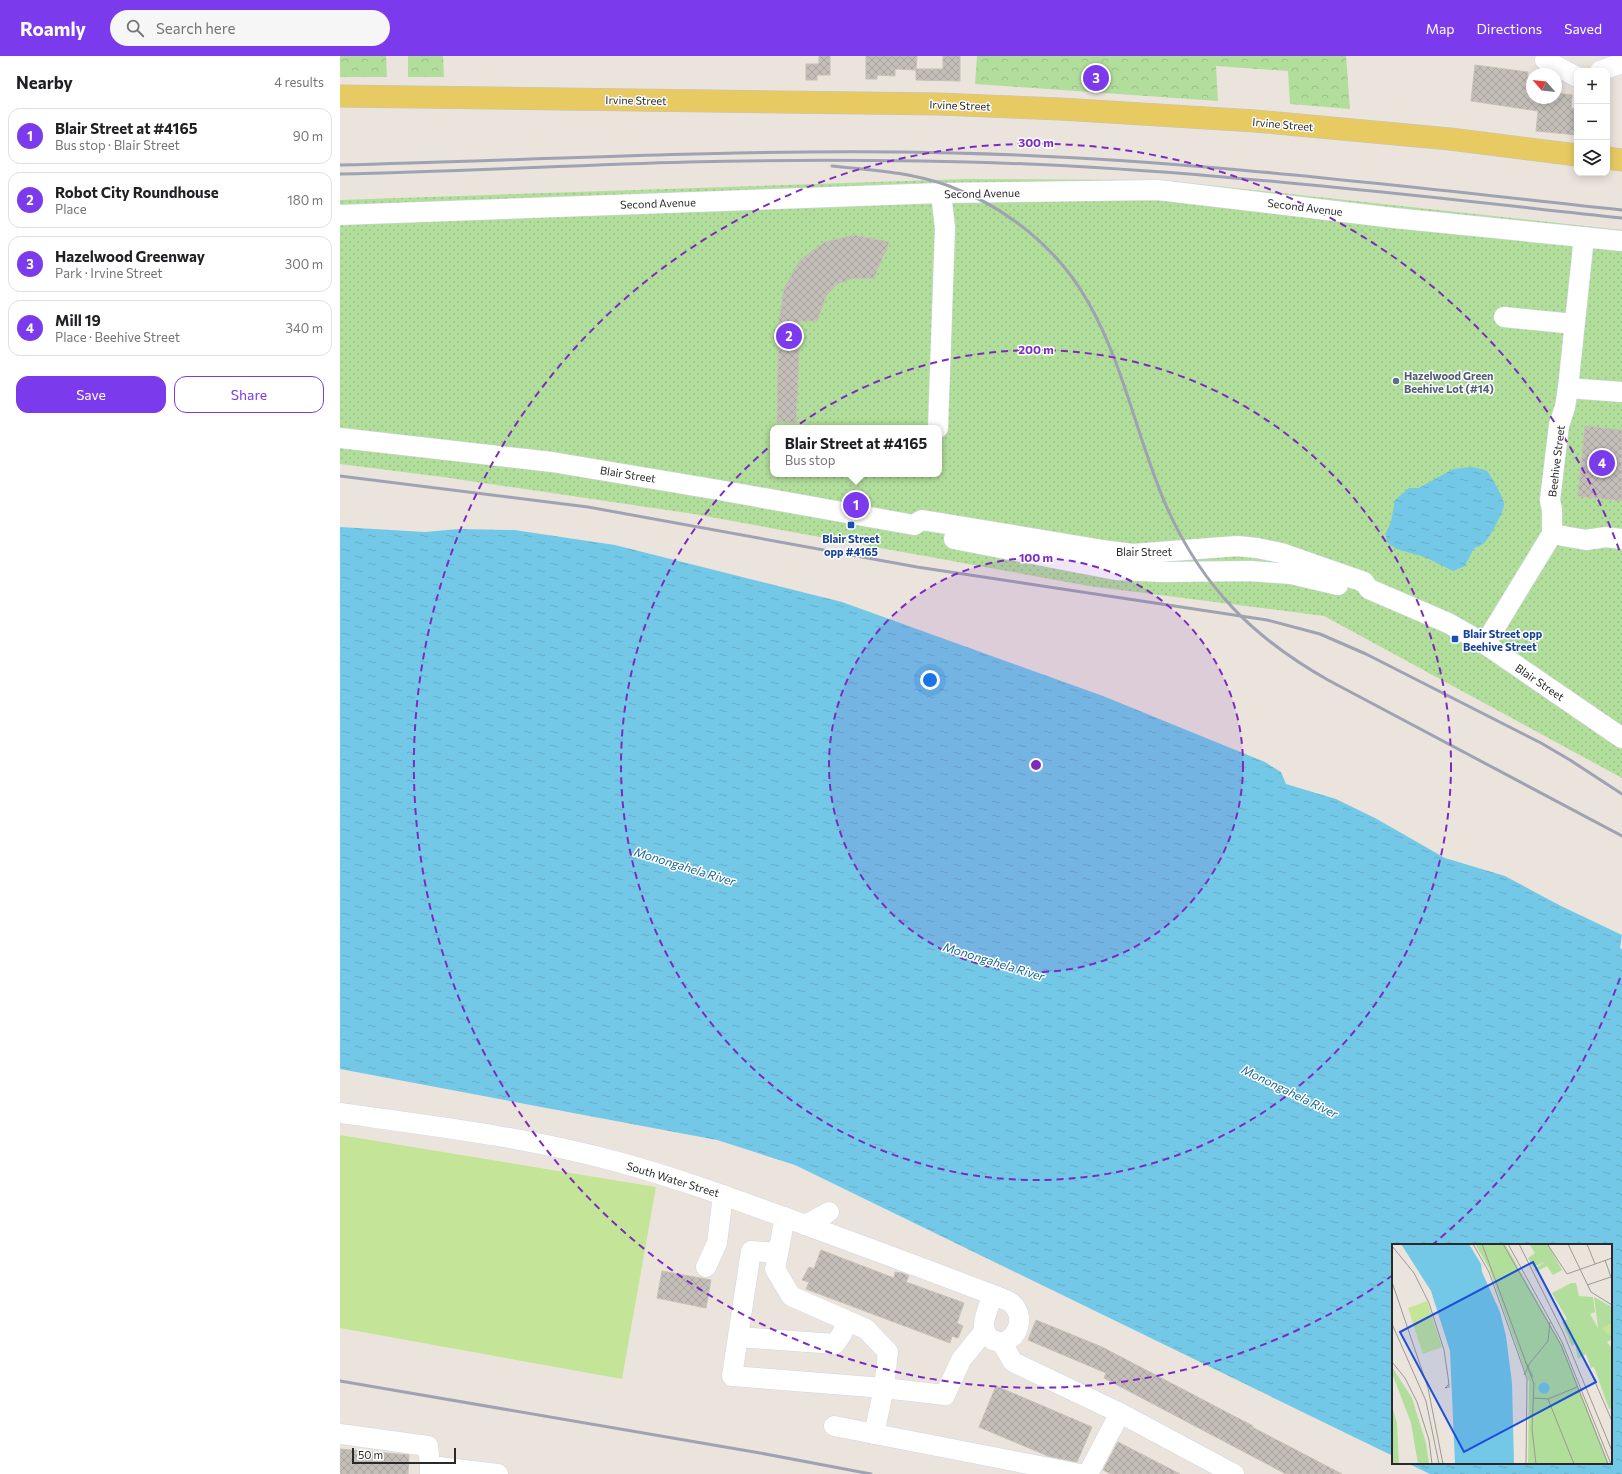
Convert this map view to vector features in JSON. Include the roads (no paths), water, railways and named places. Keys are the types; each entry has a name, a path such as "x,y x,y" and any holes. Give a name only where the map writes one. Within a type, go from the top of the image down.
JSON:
{"main road":[{"name":"Irvine Street","path":"340,96 939,104 1061,108 1271,123 1450,139 1574,155"},
{"path":"1610,158 1622,160"}],"street":[{"path":"1545,60 1574,75"},
{"path":"1608,68 1622,63"},
{"name":"Second Avenue","path":"340,215 941,193 1158,190 1394,218 1622,241"},
{"path":"938,425 945,228 941,193"},
{"name":"Beehive Street","path":"1552,534 1551,492 1559,425 1565,407 1568,388 1584,237"},
{"path":"1504,318 1574,324"},
{"path":"1568,388 1622,392"},
{"name":"Blair Street","path":"340,438 552,462 914,525 922,520 1133,554 1230,547 1257,548 1281,553 1364,582 1369,589 1448,623 1485,644 1622,738"},
{"path":"1485,644 1552,534 1586,540 1606,537 1622,539"},
{"name":"South Water Street","path":"340,1113 509,1138 555,1147 639,1167 724,1195 1012,1302 1016,1306 1019,1319 1016,1331 1007,1341 1002,1343"},
{"path":"706,1267 717,1243 724,1195"},
{"path":"805,1225 829,1212"},
{"path":"785,1218 775,1269 791,1296 866,1329 888,1352 884,1388 874,1434"},
{"path":"778,1253 752,1251 732,1376 884,1388 945,1395 961,1360 985,1330"},
{"path":"993,1295 984,1319 985,1330 990,1339 1002,1343 1013,1362 1120,1414 1234,1474"},
{"path":"738,1337 835,1344 842,1334 847,1321"},
{"path":"1088,1474 1120,1414"},
{"path":"834,1426 1080,1474"},
{"path":"340,1434 428,1446 430,1470 498,1474"}],"water":[{"path":"1472,467 1487,471 1502,497 1504,507 1489,537 1482,545 1474,548 1465,566 1453,571 1425,557 1396,549 1387,542 1386,533 1391,522 1395,500 1409,488 1419,488 1453,469"},
{"name":"Monongahela River","path":"340,527 425,532 459,529 514,530 615,545 842,602 1103,696 1265,762 1281,772 1286,784 1336,799 1375,818 1445,858 1505,876 1561,906 1622,935 1620,948 1622,949 1622,1474 1430,1474 1409,1464 1612,1464 1612,1244 1392,1244 1392,1456 795,1165 717,1140 340,1069"}],"railway":[{"path":"340,165 723,153 953,153 1121,161 1288,174 1622,210"},
{"path":"340,174 644,163 805,160 1009,163 1272,181 1622,218"},
{"path":"832,166 891,172 935,181 949,186 991,205 1010,218 1046,247 1062,264 1076,282 1101,326 1121,377 1157,484 1182,538 1198,564 1215,587 1254,629 1301,664 1328,680 1622,836"},
{"path":"340,476 588,507 917,567 1267,620 1320,634 1366,654 1541,743 1622,794"},
{"path":"340,1381 760,1453 871,1474"}],"place":[{"name":"Hazelwood Greenway","path":"1096,78"},
{"name":"Robot City Roundhouse","path":"789,336"},
{"name":"Hazelwood Green Beehive Lot (#14)","path":"1396,381"},
{"name":"Mill 19","path":"1602,463"},
{"name":"Blair Street at #4165","path":"856,505"},
{"name":"Blair Street opp #4165","path":"851,525"},
{"name":"Blair Street opp Beehive Street","path":"1455,639"}]}
